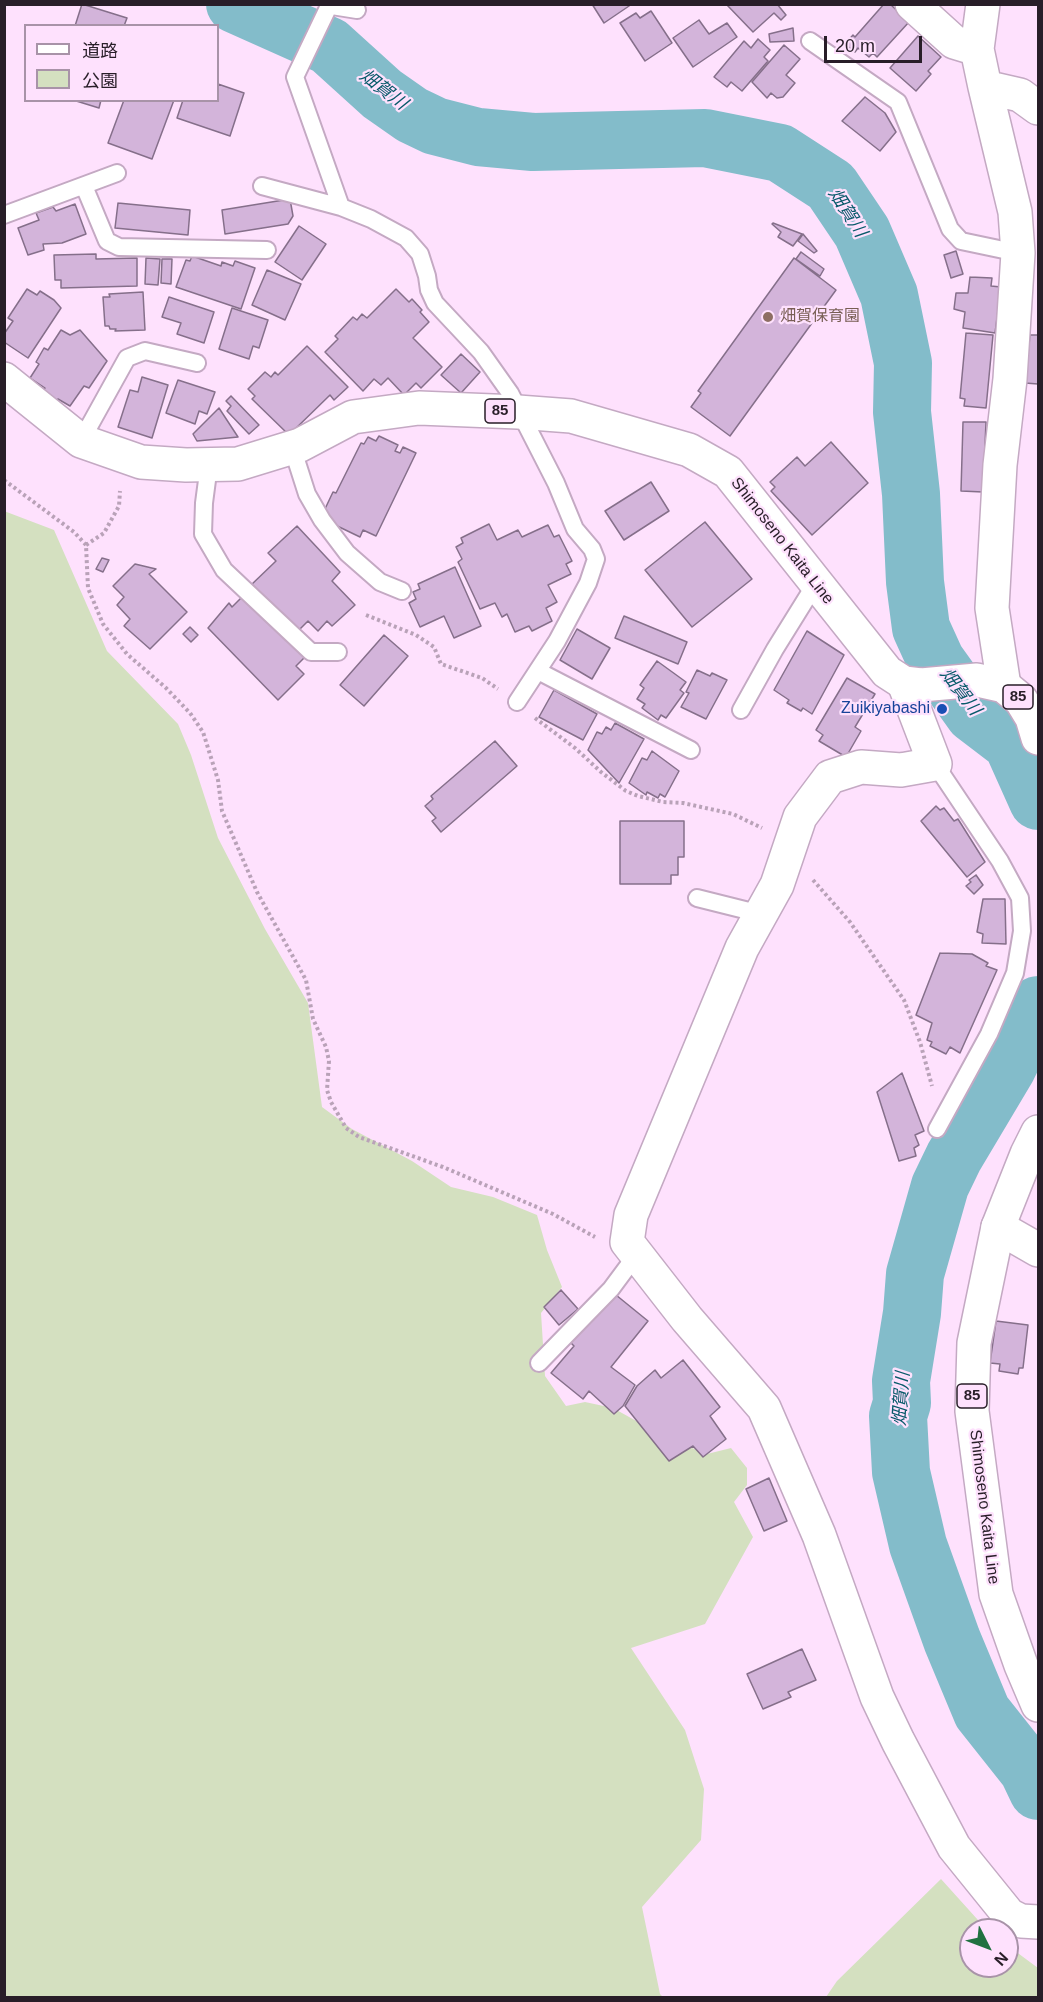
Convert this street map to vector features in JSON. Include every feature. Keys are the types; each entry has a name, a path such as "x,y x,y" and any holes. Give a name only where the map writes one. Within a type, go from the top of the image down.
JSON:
{"street":[{"path":"912,4 954,42 977,49"},
{"path":"983,4 977,49 1015,212 1018,253 1010,379 1000,465 990,683 913,684 935,764 901,770 861,767 830,777 800,817 777,885 742,948 631,1215 632,1248 687,1319 764,1408 819,1535 878,1697 898,1742 954,1847 1009,1915 1021,1921 1038,1922"},
{"path":"985,87 1020,95 1038,108"},
{"name":"Shimoseno Kaita Line","path":"4,379 81,441 141,462 238,464 292,447 353,417 419,408 571,416 689,450 728,472 887,672 913,684"},
{"name":"85","path":"990,683 1021,700 1036,726"},
{"name":"Shimoseno Kaita Line","path":"1038,1132 998,1227 974,1342 972,1411 996,1594 1038,1705"},
{"path":"998,1227 1038,1250"}],"lane":[{"path":"341,207 295,77 325,14 332,6 357,10"},
{"path":"810,41 898,102 950,229 962,241 1018,253"},
{"path":"4,215 117,173"},
{"path":"84,186 107,241 119,247 267,250"},
{"path":"262,186 341,207 371,219 406,238 420,254 429,290 435,303 488,361 510,393 556,483 575,529 596,558 588,583 518,702"},
{"path":"81,441 127,358 145,351 197,363"},
{"path":"292,447 307,494 322,520 347,553 380,582 402,591"},
{"path":"209,465 203,534 224,570 311,652 338,651"},
{"path":"741,710 816,583"},
{"path":"538,671 691,750"},
{"path":"935,764 973,818 1020,898 1022,931 1015,973 989,1034 937,1129"},
{"path":"697,898 761,914"},
{"path":"539,1363 611,1289 632,1248"}],"path":[{"path":"86,545 104,533 119,506 123,455"},
{"path":"4,480 74,532 86,545 88,588 103,624 127,654 166,688 190,713 203,732 218,780 222,811 257,892 306,980 313,1019 326,1047 329,1061 327,1090 346,1128 359,1137 443,1167 553,1214 608,1244 632,1248"},
{"path":"366,615 416,635 434,647 441,664 482,678 518,702"}],"green space":[{"path":"4,511 54,530 107,651 178,724 191,755 218,838 265,929 308,1003 322,1107 352,1129 412,1161 451,1187 493,1197 537,1215 547,1250 562,1287 541,1313 545,1376 566,1406 585,1402 613,1408 665,1437 707,1454 731,1448 747,1468 747,1485 734,1502 753,1537 705,1624 631,1648 685,1730 704,1789 701,1840 642,1907 660,1994 663,1997 5,1997"},
{"path":"941,1879 976,1918 959,1918 959,1978 1019,1978 1019,1954 1038,1968 1038,1997 826,1997 837,1981"}],"building":[{"path":"82,4 127,18 125,24 76,24"},
{"path":"592,4 632,4 604,23"},
{"path":"777,4 786,15 781,20 774,13 753,32 727,5"},
{"path":"884,4 890,4 909,22 877,57 873,53 869,57 858,48 855,52 845,44 853,35 855,37"},
{"path":"651,11 672,43 645,61 620,23 636,13 640,18"},
{"path":"699,20 709,34 727,23 737,37 693,67 673,38"},
{"path":"793,28 794,41 770,42 769,34"},
{"path":"918,36 941,57 928,71 931,74 916,91 890,68"},
{"path":"758,39 770,50 764,57 768,61 742,91 731,82 727,87 714,77 744,41 751,48"},
{"path":"784,45 800,59 786,75 795,83 783,97 777,98 771,93 767,98 752,82"},
{"path":"219,84 244,93 230,136 177,118 182,102 219,102"},
{"path":"865,97 885,113 896,132 880,151 842,121"},
{"path":"80,102 100,102 99,108"},
{"path":"123,102 173,102 152,159 108,143"},
{"path":"290,199 293,216 288,224 225,234 222,210"},
{"path":"118,203 190,210 188,235 115,228"},
{"path":"75,204 86,234 62,243 43,244 44,250 28,255 18,228 39,220 36,213 53,207 56,211"},
{"path":"773,223 802,234 793,246 778,237 781,232"},
{"path":"299,226 326,244 302,280 275,262"},
{"path":"803,234 817,251 814,253 798,241"},
{"path":"956,251 963,274 951,278 944,255"},
{"path":"801,252 824,269 820,276 796,259"},
{"path":"96,254 96,259 137,258 137,286 61,288 61,280 55,280 54,255"},
{"path":"192,256 221,266 222,262 233,266 235,261 255,268 241,309 176,287 186,260 190,261"},
{"path":"146,258 160,259 158,285 145,284"},
{"path":"794,258 836,290 730,436 691,407 701,393 698,391"},
{"path":"162,259 172,259 171,284 161,283"},
{"path":"267,270 301,284 285,320 252,305"},
{"path":"970,277 992,278 991,286 1001,287 995,333 963,328 965,312 954,309 956,293 968,293"},
{"path":"27,289 37,295 40,291 54,300 61,308 28,358 4,342 4,334 13,321 8,318"},
{"path":"396,289 409,302 412,299 422,310 420,312 429,322 413,338 442,367 421,388 416,383 404,395 388,378 381,385 374,379 363,391 325,352 338,339 335,336 353,317 357,320 362,314 367,318"},
{"path":"143,292 145,330 115,331 116,329 105,326 103,297 110,297 109,294"},
{"path":"169,297 214,312 204,343 177,334 181,323 162,317"},
{"path":"232,308 268,320 259,348 253,346 249,359 219,349"},
{"path":"61,330 70,335 80,330 107,361 89,388 84,386 70,406 58,399 56,402 41,393 45,388 30,378 39,364 36,362 44,348 48,350"},
{"path":"966,333 993,335 986,408 964,406 965,399 960,398"},
{"path":"1030,335 1038,335 1038,384 1025,383"},
{"path":"307,346 348,387 334,400 330,395 289,435 252,399 255,396 248,389 265,372 271,377 275,372 278,375"},
{"path":"461,354 480,372 461,393 441,375"},
{"path":"142,377 168,385 152,438 118,427 130,390 138,392"},
{"path":"178,380 215,392 207,414 199,411 195,424 166,413"},
{"path":"231,396 259,425 249,434 227,411 231,406 226,401"},
{"path":"219,408 238,437 197,441 193,434"},
{"path":"963,422 986,422 983,492 961,491"},
{"path":"379,436 398,445 395,451 400,453 403,447 416,453 376,536 363,530 360,537 331,523 324,511 333,492 336,493 361,443 364,444 368,437 376,441"},
{"path":"831,442 868,483 812,535 771,491 775,487 770,482 797,457 805,466"},
{"path":"651,482 669,511 624,540 605,511"},
{"path":"705,522 752,579 692,627 645,570"},
{"path":"489,524 497,540 518,530 522,537 548,525 554,537 559,535 572,561 566,564 571,574 548,585 557,602 546,608 552,621 532,631 529,626 515,632 507,614 502,617 495,603 480,609 458,562 462,559 456,547 463,543 461,538"},
{"path":"297,526 340,572 332,581 355,605 332,626 327,621 318,631 308,621 298,631 250,586 276,561 268,553"},
{"path":"102,558 109,560 103,572 96,569"},
{"path":"135,564 156,569 149,574 187,612 150,649 124,626 130,619 117,605 124,597 113,586"},
{"path":"455,567 481,626 454,638 444,616 420,627 409,603 416,599 413,592 420,589 418,584"},
{"path":"244,595 305,657 296,666 304,674 278,700 208,628 229,603 232,607"},
{"path":"624,616 687,642 678,664 615,638"},
{"path":"190,627 198,635 191,642 183,634"},
{"path":"577,629 610,648 592,679 560,660"},
{"path":"807,631 844,655 812,714 803,708 801,711 787,703 789,700 774,690"},
{"path":"384,635 408,656 364,706 340,685"},
{"path":"657,661 686,682 680,690 684,693 666,718 661,715 658,720 642,708 645,704 637,699 644,688 640,685"},
{"path":"697,670 710,676 712,673 727,680 706,719 681,707"},
{"path":"847,678 875,694 855,727 861,731 846,757 819,741 823,735 816,730"},
{"path":"554,690 597,714 583,740 539,717"},
{"path":"615,723 644,739 619,783 588,750 597,732 602,734 606,727 611,730"},
{"path":"495,741 517,766 441,832 432,821 436,818 425,806 433,799 431,796"},
{"path":"652,751 679,771 665,797 660,794 658,798 647,792 646,795 629,783 642,758 647,760"},
{"path":"936,806 940,810 944,808 954,821 958,819 985,862 967,877 921,821"},
{"path":"620,821 684,821 684,857 678,857 678,875 671,875 671,884 620,884"},
{"path":"976,875 983,885 974,894 966,886 971,882 969,880"},
{"path":"983,899 1005,899 1006,944 982,943 983,934 977,932"},
{"path":"940,953 972,954 988,963 986,966 997,970 960,1053 950,1047 946,1054 930,1046 932,1042 927,1040 932,1023 916,1015"},
{"path":"902,1073 924,1131 915,1135 919,1145 914,1148 916,1156 899,1161 877,1092"},
{"path":"561,1290 578,1309 559,1325 544,1307"},
{"path":"616,1295 648,1321 611,1367 635,1385 623,1406 614,1414 589,1391 583,1399 551,1373 574,1346 570,1342"},
{"path":"996,1321 1028,1325 1023,1368 1019,1368 1018,1374 999,1371 1000,1364 990,1363"},
{"path":"683,1360 720,1407 710,1416 726,1439 703,1457 693,1446 669,1461 625,1406 637,1386 655,1370 661,1378"},
{"path":"769,1478 787,1521 764,1531 746,1489"},
{"path":"802,1649 816,1680 788,1692 791,1697 763,1709 747,1674"}],"waterway":[{"name":"畑賀川","path":"235,4 329,46 382,94 412,115 435,126 478,137 533,142 705,138 780,153 831,186 862,232 889,295 903,363 902,412 911,494 915,582 921,628 936,661 974,714 1012,743 1038,801"},
{"name":"畑賀川","path":"1038,1005 1007,1068 954,1157 940,1186 915,1274 912,1313 901,1381 902,1403 898,1416 901,1472 918,1545 952,1640 982,1712 1028,1770 1038,1791"}],"place":[{"name":"畑賀保育園","path":"768,317"},
{"name":"Zuikiyabashi","path":"942,709"}]}
